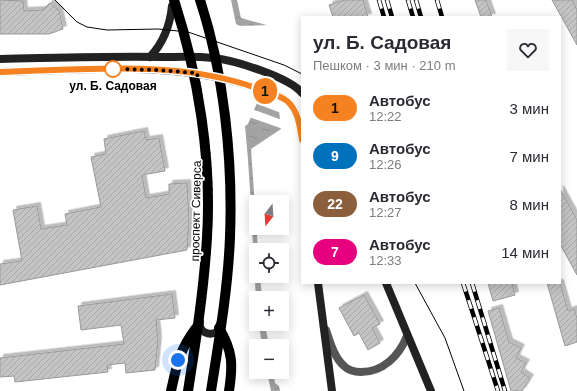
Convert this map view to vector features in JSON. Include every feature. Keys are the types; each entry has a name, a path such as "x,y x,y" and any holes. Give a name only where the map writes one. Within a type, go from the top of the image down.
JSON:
{"main road":[{"path":"199,0 213,58 225,141 228,191 227,237 219,328 230,350 231,363 229,391"},
{"path":"199,0 206,18 219,78 228,142 231,191 230,238 224,306 211,391"},
{"path":"150,57 157,49 168,29 172,2"},
{"path":"172,2 183,26 200,110 206,146 208,191 207,236 201,302 188,391"},
{"name":"проспект Сиверса","path":"172,2 186,24 197,73 208,144 211,191 210,236 204,302 199,325"},
{"path":"0,60 150,57 213,58 233,61 284,80 299,89 301,92"},
{"path":"0,72 134,69 166,70 197,73 237,81 279,96 288,102 294,110 300,125 301,132"},
{"path":"318,284 332,391"},
{"path":"386,284 431,391"},
{"path":"171,391 182,349 199,325 201,330 206,334 217,332 219,328"}],"street":[{"path":"324,326 339,361 345,368 356,372 369,372 385,365 396,356 408,336"}],"water":[{"path":"231,0 237,0 241,18 270,26 281,129 251,149 254,195 250,195 245,126 248,124 257,103 247,30 236,24"},
{"path":"253,235 257,235 258,243 253,243"},
{"path":"255,283 261,283 261,291 256,291"},
{"path":"260,331 266,331 268,339 261,339"},
{"path":"268,379 274,379 275,383 279,386 280,391 271,391"}],"pier":[{"path":"272,25 281,113 255,103 245,31 235,26"},
{"path":"252,109 282,120 283,129 249,117"}],"building":[{"path":"0,0 23,1 24,11 43,10 50,3 59,11 63,29 49,34 0,34"},
{"path":"345,0 363,0 368,16 333,16 329,5"},
{"path":"475,0 486,0 492,16 481,16"},
{"path":"552,0 572,0 577,10 577,45 561,16"},
{"path":"144,131 146,140 159,138 165,171 142,175 146,198 169,194 169,184 187,183 189,221 187,250 0,285 0,264 22,261 13,210 37,206 41,229 67,225 65,214 101,207 91,157 106,154 104,139"},
{"path":"561,191 577,220 577,275 561,246"},
{"path":"488,284 512,284 515,295 493,301"},
{"path":"547,284 560,284 568,311 574,309 577,318 577,342 565,346"},
{"path":"172,294 175,318 156,320 158,340 155,370 126,373 125,363 107,365 108,372 15,382 14,376 0,377 0,358 124,344 121,325 81,330 78,306"},
{"path":"364,295 380,324 372,328 380,343 368,350 359,333 354,336 339,308"},
{"path":"499,308 509,342 521,348 516,358 526,363 521,372 530,378 522,391 511,391 488,311"}],"tram line":[{"path":"55,0 77,22 87,27 107,30 158,29 188,32 284,65 301,74"},
{"path":"416,284 445,338 464,391"}],"railway":[{"path":"379,0 384,16"},
{"path":"387,0 392,16"},
{"path":"408,0 413,16"},
{"path":"416,0 421,16"},
{"path":"437,0 442,16"},
{"path":"463,284 498,391"},
{"path":"472,284 505,391"}],"bus line":[{"name":"1","path":"0,72 134,69 166,70 197,73 237,81 279,96 288,102 294,110 300,125 301,132"}],"place":[{"name":"ул. Б. Садовая","path":"113,69"}],"route":[{"path":"113,69 197,73 208,144 211,191 210,236 202,314 199,325 182,349 178,360"}]}
